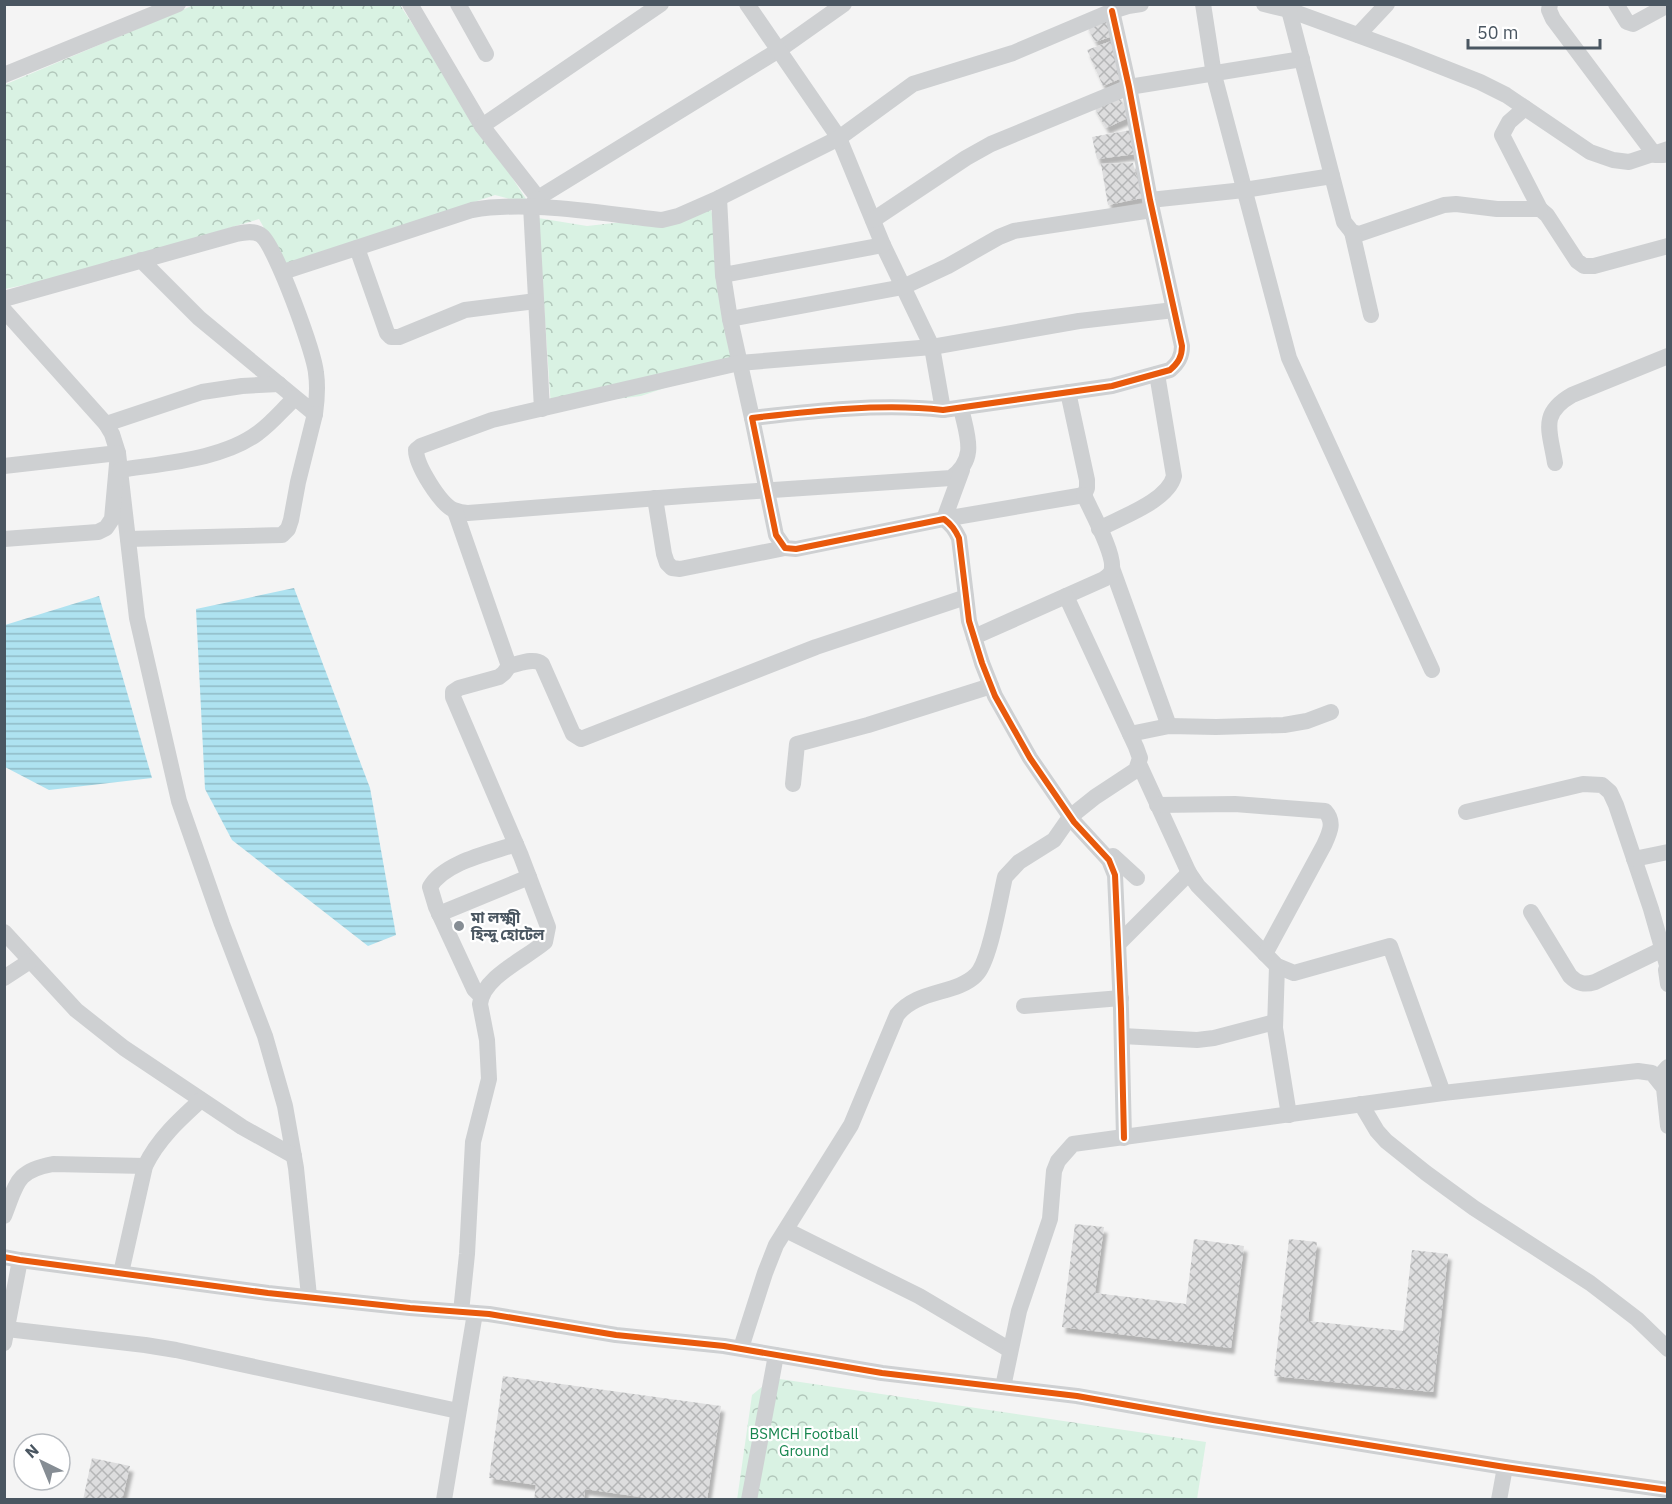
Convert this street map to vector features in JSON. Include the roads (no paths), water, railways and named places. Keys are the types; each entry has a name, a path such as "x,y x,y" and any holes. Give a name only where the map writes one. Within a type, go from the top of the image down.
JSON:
{"street":[{"path":"4,75 178,4"},
{"path":"410,4 482,126 535,202 536,301 542,409"},
{"path":"482,126 661,4"},
{"path":"747,4 839,138 883,244 932,348 943,410"},
{"path":"535,202 779,50 844,4"},
{"path":"283,272 472,210 498,206 535,202 662,220 678,216 839,138 913,84 1013,53 1112,11 1141,4"},
{"path":"1203,4 1214,75 1289,358 1432,670"},
{"path":"1264,4 1289,10 1480,82 1506,95 1590,152 1613,160 1629,162 1663,153 1552,19 1550,4"},
{"path":"1358,35 1387,4"},
{"path":"1616,4 1628,22 1633,24 1668,5"},
{"path":"460,5 486,54"},
{"path":"1289,10 1344,222 1352,232 1371,315"},
{"path":"752,418 820,410 961,408 1112,386 1170,370 1176,365 1182,355 1182,346 1112,11"},
{"path":"873,220 991,144 1129,87 1302,59"},
{"path":"1525,108 1509,122 1502,135 1540,209 1577,261 1589,271 1594,266 1668,246"},
{"path":"730,319 903,287 1014,231 1151,205 1332,176"},
{"path":"719,198 723,275 730,319 776,535 785,548"},
{"path":"1352,232 1359,234 1444,205 1540,209"},
{"path":"4,299 248,231 261,235 268,243 283,272 314,359 318,396 288,529 282,535 128,539"},
{"path":"723,275 883,244"},
{"path":"357,248 387,333 391,337 399,337 465,310 536,301"},
{"path":"141,260 199,318 315,414"},
{"path":"4,310 106,424 118,453 137,618 179,801 222,924 266,1036 285,1106 294,1156 309,1296"},
{"path":"962,470 951,478 468,513 455,511 449,507 420,466 416,450 431,441 492,420 739,363 932,348 1078,321 1174,310"},
{"path":"1555,463 1549,426 1551,412 1560,402 1668,356"},
{"path":"1099,529 1159,497 1172,484 1174,476 1157,374"},
{"path":"106,424 202,392 242,386 279,384"},
{"path":"1068,392 1087,480 1084,495"},
{"path":"120,470 188,460 234,447 259,433 295,398"},
{"path":"944,519 967,462 968,442 961,408"},
{"path":"4,466 118,453"},
{"path":"4,539 98,532 106,528 111,519 118,453"},
{"path":"1084,495 1107,547 1112,568 1168,726"},
{"path":"655,498 667,563 672,568 680,569 1084,495"},
{"path":"455,511 509,666"},
{"path":"944,519 952,525 959,538 969,621 992,687 1030,758 1070,817 1109,860 1115,875 1124,1138"},
{"path":"974,637 1104,579 1110,574 1112,568"},
{"path":"741,1348 776,1245 850,1125 897,1015 902,1008 913,1001 965,982 976,975 982,966 1005,877 1018,862 1054,840 1070,817 1095,797 1130,776 1139,764 1140,758 1066,596"},
{"path":"444,1500 459,1411 468,1312 467,1254 473,1142 489,1079 490,1065 480,996 490,982 540,947 548,934 548,927 529,877 453,697 453,692 459,688 499,677 509,666 538,661 543,664 573,734 581,739 794,655 966,597"},
{"path":"793,784 797,744 992,687"},
{"path":"1130,735 1168,726 1284,725 1331,712"},
{"path":"1139,764 1189,873 1198,886 1271,960 1294,973 1390,946 1443,1093"},
{"path":"1466,812 1583,784 1602,785 1610,792 1616,804 1666,959 1668,984"},
{"path":"1157,805 1234,804 1325,811 1330,817 1332,826 1271,960 1275,1022 1289,1114"},
{"path":"480,996 474,989 430,887 435,878 457,865 516,844"},
{"path":"1634,859 1668,852"},
{"path":"1109,860 1113,856 1137,878"},
{"path":"1118,944 1189,873"},
{"path":"440,914 529,877"},
{"path":"1531,912 1570,976 1578,983 1595,982 1666,959"},
{"path":"4,932 76,1010 124,1048 242,1127 294,1156"},
{"path":"4,978 30,961"},
{"path":"1024,1006 1121,998"},
{"path":"1122,1036 1197,1040 1214,1038 1275,1022"},
{"path":"1003,1387 1019,1311 1050,1219 1054,1171 1058,1161 1073,1144 1443,1093 1638,1071 1663,1072 1668,1126"},
{"path":"121,1273 145,1166 165,1134 201,1100"},
{"path":"1361,1104 1386,1142 1434,1180 1590,1283 1636,1319 1668,1349"},
{"path":"4,1216 18,1179 40,1166 52,1164 145,1166"},
{"path":"786,1230 919,1296 1010,1350"},
{"path":"459,1411 176,1350 114,1341 6,1336 12,1258 410,1308 468,1312 616,1335 741,1348 882,1373 1077,1396 1505,1467 1668,1490"},
{"path":"749,1500 776,1355"},
{"path":"1499,1500 1505,1467"}],"water":[{"path":"294,588 370,788 396,935 368,946 232,840 205,789 196,609"},
{"path":"99,596 152,778 49,790 5,767 5,625"}],"place":[{"name":"মা লক্ষ্মী হিন্দু হোটেল","path":"459,926"}],"park label":[{"name":"BSMCH Football Ground","path":"804,1442"}]}
